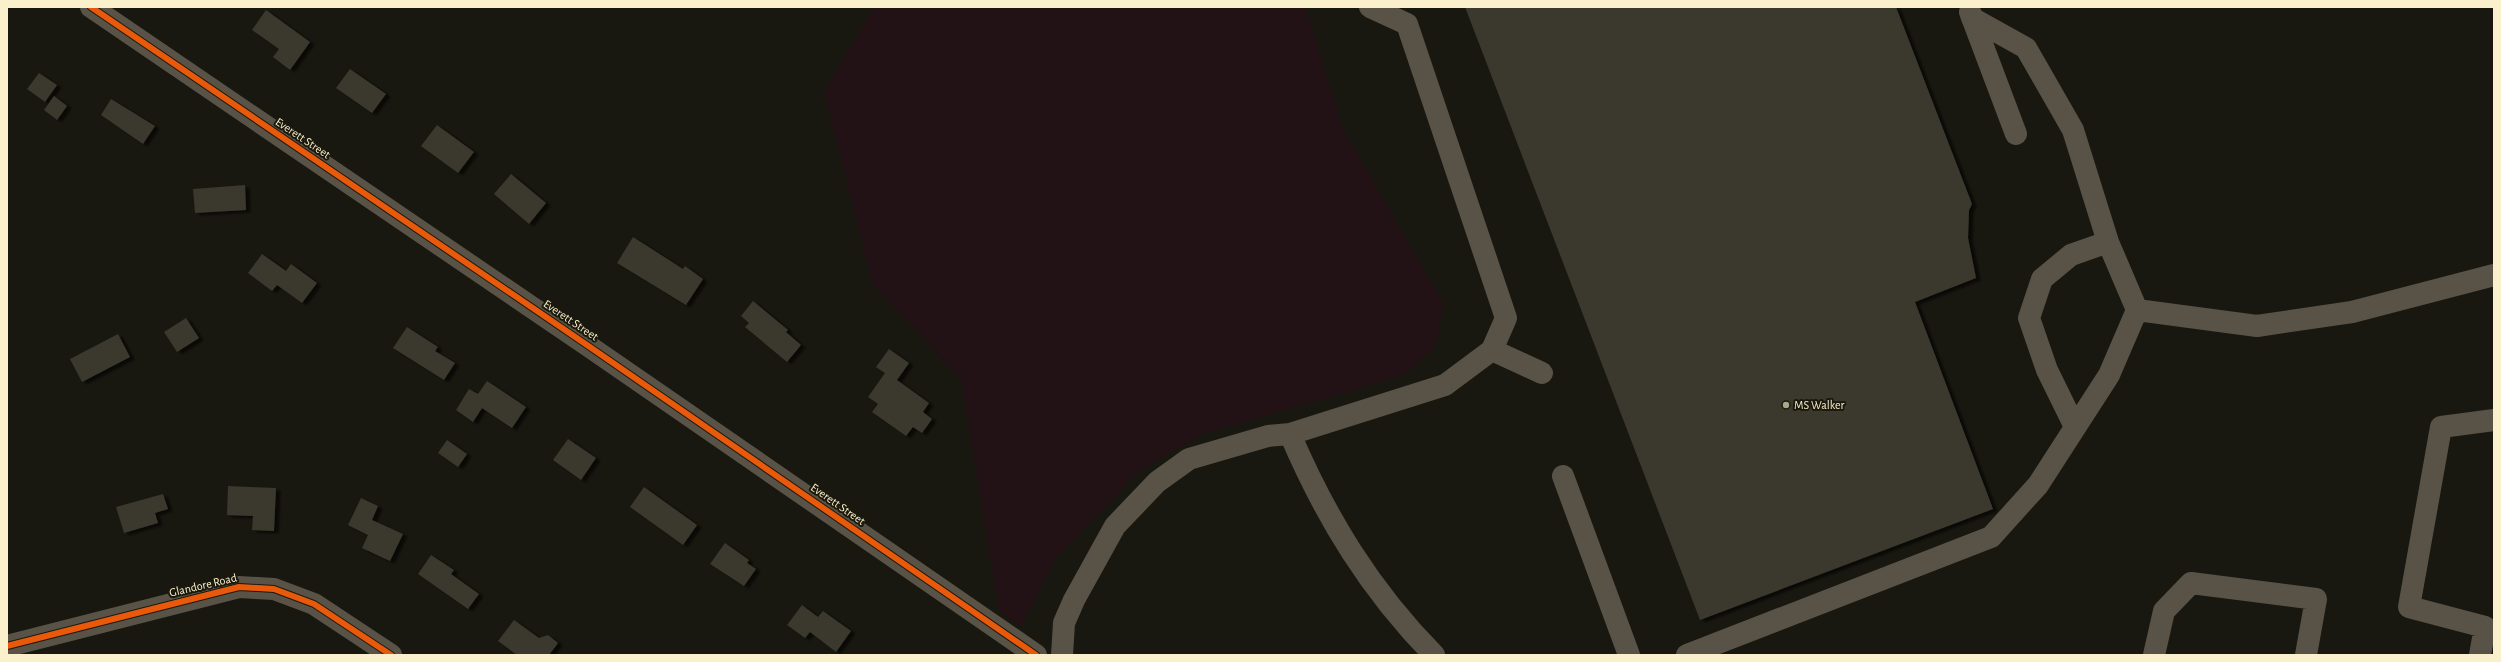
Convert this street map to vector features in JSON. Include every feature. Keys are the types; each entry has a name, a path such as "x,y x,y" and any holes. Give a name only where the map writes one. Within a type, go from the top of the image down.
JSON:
{"street":[{"path":"1062,655 1064,623 1074,600 1115,526 1157,482 1189,459 1268,436 1290,434 1445,385 1492,350 1506,318 1407,24 1370,7"},
{"name":"Everett Street","path":"94,8 607,358 1023,651"},
{"path":"1970,13 2016,134"},
{"path":"1687,655 1991,537 2038,485 2109,375 2137,310 2108,242 2073,130 2026,48 1970,13"},
{"path":"2075,427 2047,370 2029,318 2042,279 2071,256 2108,242"},
{"path":"2137,310 2257,326 2352,312 2494,275"},
{"path":"1492,350 1542,373"},
{"path":"2480,655 2485,627 2409,607 2441,427 2494,420"},
{"path":"1290,434 1312,486 1344,542 1378,592 1434,655"},
{"path":"1563,476 1629,655"},
{"path":"2154,655 2164,611 2192,583 2316,599 2306,655"},
{"name":"Glandore Road","path":"7,646 239,587 274,589 314,604 391,655"}],"shaded area":[{"path":"874,7 1306,7 1342,127 1444,305 1435,348 1402,376 1202,434 1139,471 1056,558 1021,627 999,610 961,379 873,285 824,91"}],"building":[{"name":"MS Walker","path":"1465,7 1896,7 1972,204 1969,210 1968,238 1976,278 1915,302 1993,509 1700,620"},
{"path":"266,10 310,42 290,70 273,57 279,49 252,30"},
{"path":"350,69 386,94 372,113 336,88"},
{"path":"39,73 57,85 45,102 27,89"},
{"path":"54,96 67,106 57,120 44,110"},
{"path":"111,99 155,126 143,144 101,115"},
{"path":"437,125 474,152 458,173 421,146"},
{"path":"511,174 546,203 529,224 494,194"},
{"path":"245,185 246,210 195,213 193,189"},
{"path":"633,237 683,269 685,266 703,279 686,305 617,263"},
{"path":"262,254 286,271 291,264 317,283 302,303 277,285 272,291 248,273"},
{"path":"753,301 788,330 786,332 801,345 787,362 745,327 749,323 741,316"},
{"path":"186,318 199,338 177,352 164,332"},
{"path":"407,327 438,347 435,351 455,363 444,380 393,348"},
{"path":"118,334 130,357 82,382 70,359"},
{"path":"889,349 909,363 897,380 929,403 923,412 932,419 922,433 913,427 906,436 872,412 878,404 868,397 885,373 876,367"},
{"path":"487,381 526,407 512,428 482,408 473,422 456,410 469,389 478,394"},
{"path":"568,439 596,458 581,480 553,460"},
{"path":"447,440 467,454 458,467 438,453"},
{"path":"228,486 276,488 274,531 252,530 253,516 227,515"},
{"path":"644,487 697,525 683,545 630,507"},
{"path":"163,494 168,509 155,513 158,523 124,533 116,507"},
{"path":"361,498 378,506 372,520 403,534 390,561 362,548 368,535 348,525"},
{"path":"725,543 749,560 747,563 756,569 744,586 710,564"},
{"path":"431,555 454,570 451,574 479,594 468,609 418,574"},
{"path":"802,605 818,617 823,611 851,631 836,652 810,632 805,638 787,625"},
{"path":"514,620 539,638 548,635 558,643 549,655 517,655 498,641"}],"cycle path":[{"path":"91,7 587,345 1036,655"},
{"path":"7,646 239,587 274,589 314,604 391,655"}],"place":[{"name":"MS Walker","path":"1786,405"}]}
